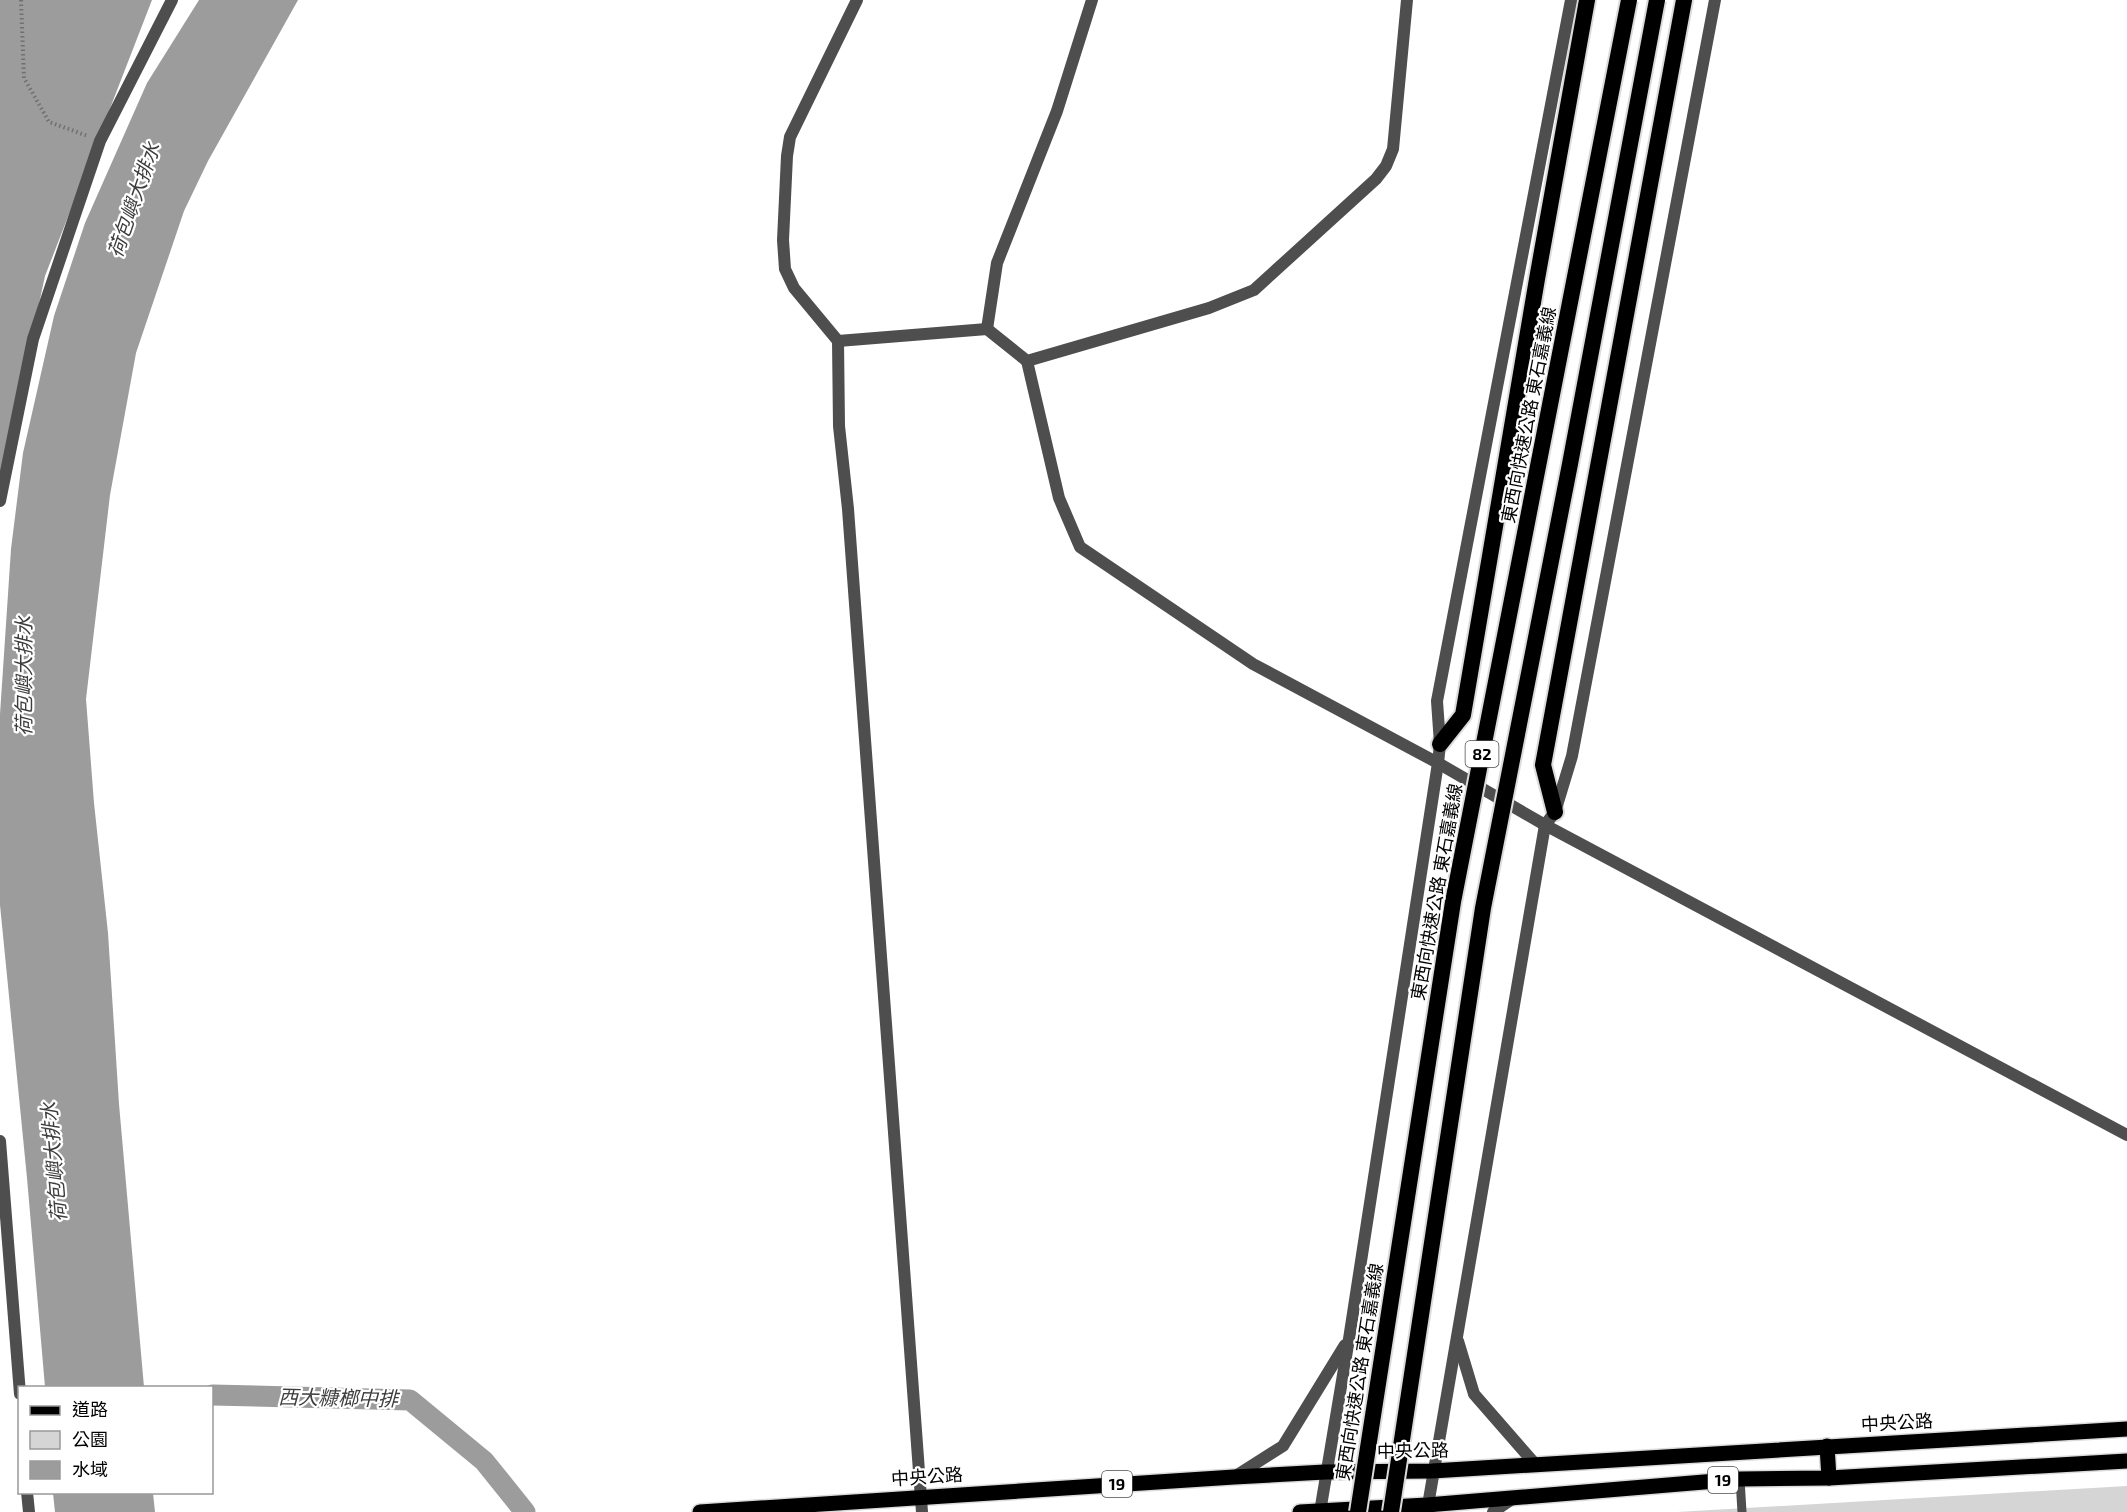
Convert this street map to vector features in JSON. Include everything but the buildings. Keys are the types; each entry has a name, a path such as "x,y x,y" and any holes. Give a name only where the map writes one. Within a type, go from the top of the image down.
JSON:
{"highway":[{"path":"1440,744 1462,715 1587,0"},
{"name":"東西向快速公路 東石嘉義線","path":"1358,1512 1453,902 1629,0"},
{"name":"82","path":"1391,1512 1483,908 1570,464 1657,0"},
{"path":"1550,818 1543,765 1627,299 1684,0"}],"main road":[{"name":"中央公路","path":"700,1512 922,1504 1234,1477 1325,1472 1432,1471 2127,1429"},
{"path":"1827,1446 1829,1478"},
{"name":"19","path":"1300,1512 1427,1509 1512,1498 1740,1479 1829,1478 2127,1461"}],"street":[{"path":"0,501 33,339 100,141 172,0"},
{"path":"857,0 790,137 786,166 783,240 785,269 794,288 838,341 838,426 848,509 922,1504"},
{"path":"987,329 997,263 1058,111 1092,0"},
{"path":"1027,361 1209,308 1254,290 1376,179 1386,166 1393,149 1407,0"},
{"path":"1320,1512 1438,763 1440,744 1437,701 1570,0"},
{"path":"1427,1509 1550,818 1572,756 1715,0"},
{"path":"838,341 987,329 1027,361 1059,498 1080,547 1254,664 1438,763 1550,818 2127,1135"},
{"path":"0,1142 19,1386"},
{"path":"1234,1477 1283,1446 1349,1339"},
{"path":"1457,1339 1474,1394 1535,1464"},
{"path":"27,1494 28,1512"},
{"path":"1493,1512 1512,1498"}],"lane":[{"path":"1740,1479 1742,1512"}],"path":[{"path":"21,0 24,78 49,123 100,141"}],"green space":[{"path":"2127,1486 2127,1512 1677,1512"}],"water":[{"path":"0,0 152,0 45,276 0,484"},
{"name":"荷包嶼大排水","path":"199,0 298,0 208,161 184,211 136,353 110,495 86,699 108,933 119,1104 144,1386 45,1386 0,905 0,714 11,549 23,453 54,316 85,223 147,83"},
{"path":"53,1494 153,1494 155,1512 55,1512"}],"waterway":[{"name":"西大糠榔中排","path":"213,1395 410,1400 484,1461 525,1512"}]}
